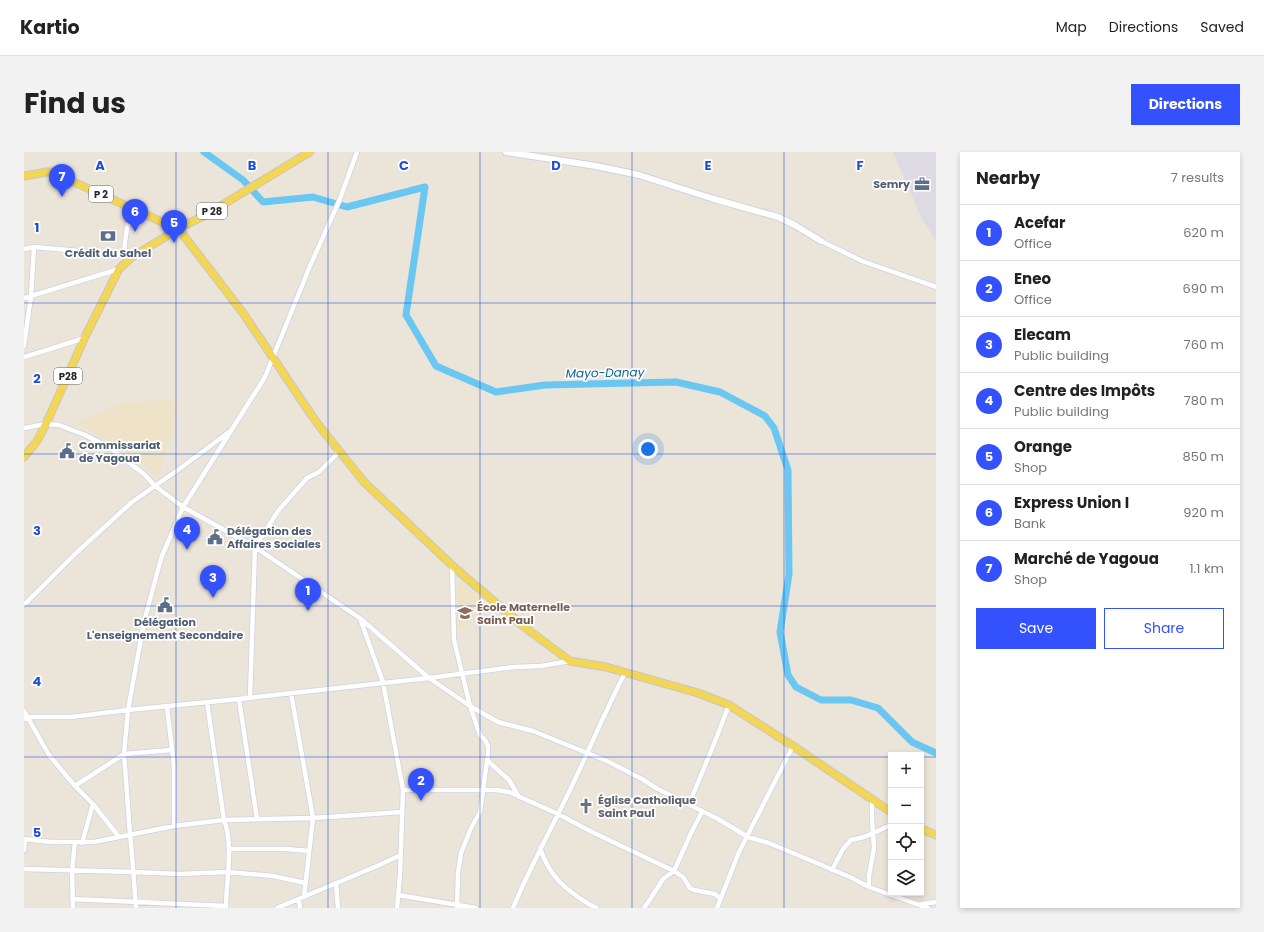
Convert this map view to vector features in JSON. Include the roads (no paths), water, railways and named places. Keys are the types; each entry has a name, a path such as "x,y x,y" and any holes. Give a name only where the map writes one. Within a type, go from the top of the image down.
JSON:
{"main road":[{"name":"P 28","path":"108,292 125,258 204,216 310,152"},
{"path":"506,152 596,166 639,175 714,199 778,217 821,241"},
{"name":"P 2","path":"24,176 52,172 178,230 243,313 306,407 364,482 452,565 523,626 570,661 606,668 698,693 729,705 888,810"},
{"name":"P28","path":"25,453 37,441 46,424 85,338 108,292"},
{"path":"924,830 936,835"}],"street":[{"path":"136,908 124,754 128,710 144,622 159,566 183,507 261,385 274,358 310,266 340,199 357,152"},
{"path":"24,249 34,248 125,258 131,208"},
{"path":"821,241 862,261 936,287"},
{"path":"24,346 31,296 34,248"},
{"path":"24,298 119,269"},
{"path":"24,357 85,338"},
{"path":"24,428 46,424 59,425 85,435 109,447 145,475 155,486 183,507 255,547 361,619 429,678 470,706 498,722 533,731 587,753 625,770 748,837 769,843 869,887 928,908"},
{"path":"24,605 75,554 132,502 232,430"},
{"path":"250,698 255,547 278,510 307,478 318,472 340,451"},
{"path":"452,565 454,640 470,706 480,735 488,746 488,761 480,812 471,828 461,854 458,873 457,906"},
{"path":"361,619 383,682 403,790 401,855 397,908"},
{"path":"26,718 71,717 167,707 514,667 541,666 570,661"},
{"path":"513,908 523,882 558,814 625,673"},
{"path":"291,693 313,818 305,883 300,908"},
{"path":"239,699 257,819"},
{"path":"72,899 226,907 229,849 228,830 224,820 207,702"},
{"path":"689,804 729,705"},
{"path":"167,707 175,779 174,826"},
{"path":"24,712 48,755 93,804 119,837"},
{"path":"717,908 739,852 748,837 793,746"},
{"path":"75,786 124,754 172,750"},
{"path":"488,761 508,780 520,797"},
{"path":"403,790 504,791 558,814 674,871 683,877 690,888 715,894 721,899"},
{"path":"869,887 869,876 874,848 872,800"},
{"path":"82,842 93,804"},
{"path":"24,850 25,840 94,842 174,826 224,820 313,818 402,812"},
{"path":"644,908 663,879 674,871 702,812"},
{"path":"832,870 843,849 851,840 888,825"},
{"path":"73,908 72,871 75,842"},
{"path":"229,849 286,848 309,852"},
{"path":"540,848 547,866 556,879 572,893 597,908"},
{"path":"277,908 401,855"},
{"path":"24,869 179,874 227,872 273,876 305,883"},
{"path":"336,883 338,908"},
{"path":"398,895 476,908"},
{"path":"920,905 936,902"}],"waterway":[{"name":"Mayo-Danay","path":"204,152 243,180 263,202 313,197 347,207 425,187 406,315 436,366 496,392 545,385 676,382 720,392 765,416 774,428 788,470 789,574 780,632 788,675 796,687 821,700 851,700 878,708 912,742 936,753"}],"place":[{"name":"Semry","path":"922,184"},
{"name":"Marché de Yagoua","path":"62,197"},
{"name":"Express Union I","path":"135,232"},
{"name":"Crédit du Sahel","path":"108,236"},
{"name":"Orange","path":"174,243"},
{"name":"Commissariat de Yagoua","path":"67,451"},
{"name":"Délégation des Affaires Sociales","path":"215,537"},
{"name":"Centre des Impôts","path":"187,550"},
{"name":"Elecam","path":"213,598"},
{"name":"Délégation L'enseignement Secondaire","path":"165,605"},
{"name":"Acefar","path":"308,611"},
{"name":"École Maternelle Saint Paul","path":"465,613"},
{"name":"Eneo","path":"421,801"},
{"name":"Église Catholique Saint Paul","path":"586,806"}]}
